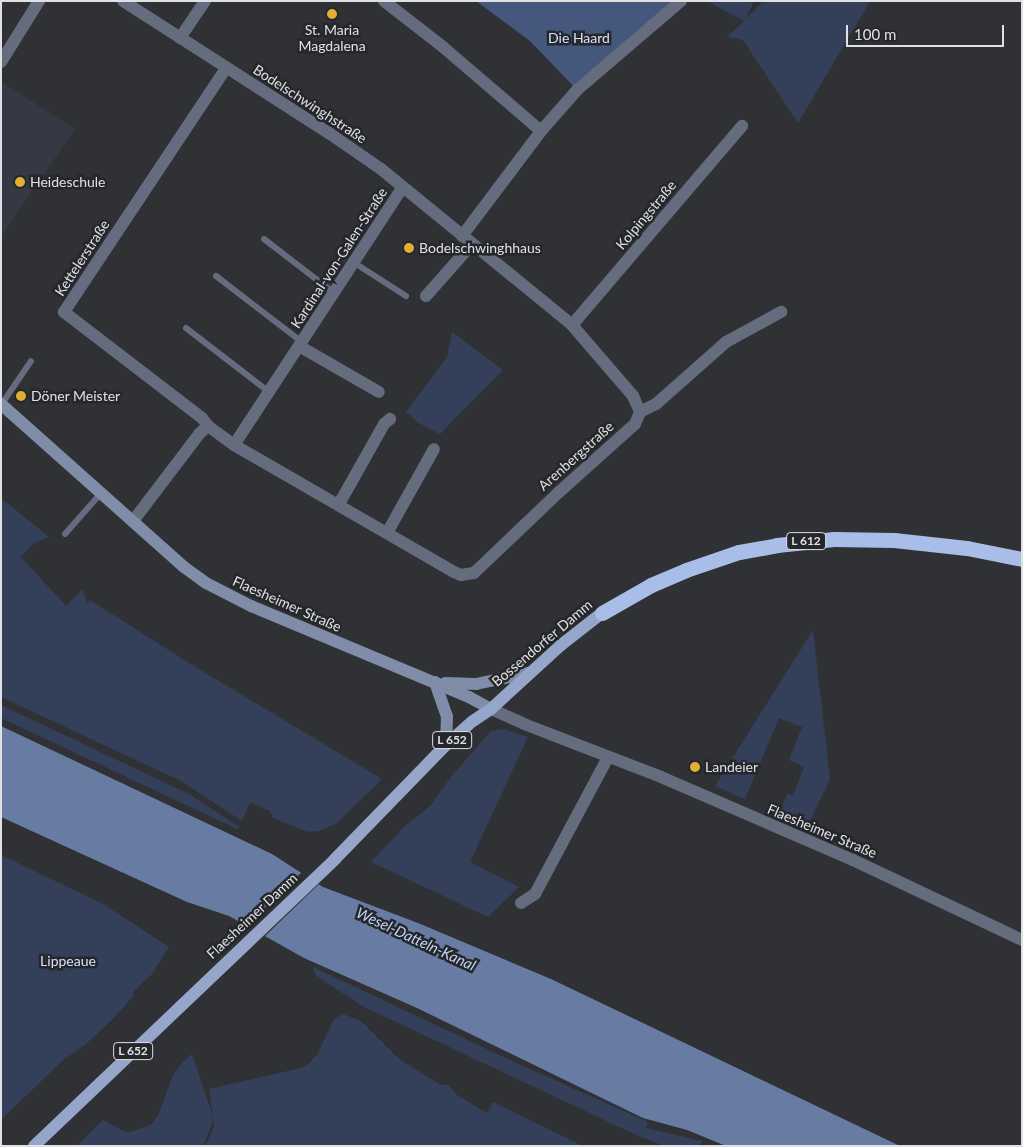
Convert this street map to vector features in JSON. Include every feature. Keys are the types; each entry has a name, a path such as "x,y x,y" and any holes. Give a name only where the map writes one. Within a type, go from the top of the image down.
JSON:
{"highway":[{"name":"Bossendorfer Damm","path":"602,613 634,594 686,570 739,552 777,545 834,539 894,540 967,548 1022,560"}],"main road":[{"name":"Flaesheimer Straße","path":"1,404 184,567 218,589 306,630 434,682 491,709"},
{"name":"Bossendorfer Damm","path":"491,709 528,673 602,613"},
{"path":"446,746 447,716 434,682 476,684 528,673"},
{"name":"Flaesheimer Damm","path":"34,1146 335,859 446,746 473,721 491,709"}],"street":[{"path":"1,62 39,1"},
{"name":"Bodelschwinghstraße","path":"122,1 329,132 404,187 572,325 633,396 640,412"},
{"path":"180,38 205,1"},
{"path":"384,1 443,47 541,131"},
{"path":"426,296 467,240 541,131 577,90 681,1"},
{"name":"Kettelerstraße","path":"208,426 202,418 64,312 226,68"},
{"name":"Kolpingstraße","path":"572,325 742,126"},
{"name":"Kardinal-von-Galen-Straße","path":"234,445 404,187"},
{"name":"Arenbergstraße","path":"234,445 454,572 462,575 474,573 558,493 635,424 640,412 656,404 726,342 781,312"},
{"name":"Kardinal-von-Galen-Straße","path":"300,344 379,392"},
{"path":"339,504 384,424 390,419"},
{"path":"133,522 200,432 208,426 234,445"},
{"path":"387,533 434,449"},
{"name":"Flaesheimer Straße","path":"491,709 853,860 1022,940"},
{"path":"521,903 535,894 608,757"}],"lane":[{"path":"264,239 334,293"},
{"path":"353,262 406,296"},
{"path":"216,276 300,344"},
{"path":"186,328 269,392"},
{"path":"1,404 31,361"},
{"path":"65,534 101,493"}],"shaded area":[{"name":"Heideschule","path":"2,82 75,129 1,235"}],"green space":[{"name":"Die Haard","path":"476,1 672,1 577,90 530,41"},
{"path":"707,1 754,1 745,20 763,1 870,1 798,123 743,40 727,37 744,21"},
{"path":"452,332 503,370 440,434 419,423 406,412 447,357"},
{"path":"1,498 49,537 34,543 21,557 66,606 83,589 87,604 90,600 189,663 382,779 337,823 319,831 308,832 273,818 270,811 250,802 242,821 181,781 1,697"},
{"path":"813,630 830,779 808,825 779,814 787,794 793,796 804,767 789,760 802,727 779,718 745,799 715,786"},
{"path":"1,705 189,794 240,827 237,829 1,718"},
{"path":"503,729 528,737 470,862 519,887 488,917 371,862 404,827 431,805 451,777 491,731"},
{"name":"Lippeaue","path":"1,855 103,904 169,947 152,974 133,992 134,995 114,1018 85,1045 63,1060 1,1120"},
{"path":"313,967 512,1061 648,1122 646,1128 702,1141 700,1146 664,1146 645,1139 364,1007 315,975"},
{"path":"343,1014 361,1021 400,1060 441,1085 448,1085 457,1095 487,1113 493,1102 583,1146 205,1146 214,1127 213,1121 203,1146 77,1146 103,1120 127,1133 151,1125 158,1116 173,1075 192,1054 213,1117 209,1089 305,1067 317,1055 334,1019"}],"water":[{"name":"Wesel-Datteln-Kanal","path":"1,726 272,854 323,887 418,923 551,979 900,1146 726,1146 687,1130 643,1118 417,1008 304,958 229,916 187,902 1,817"}],"pier":[{"path":"303,871 321,882 263,938 244,927"}],"place":[{"name":"St. Maria Magdalena","path":"332,14"},
{"name":"Heideschule","path":"20,182"},
{"name":"Bodelschwinghhaus","path":"409,248"},
{"name":"Döner Meister","path":"21,396"},
{"name":"Landeier","path":"695,767"}]}
